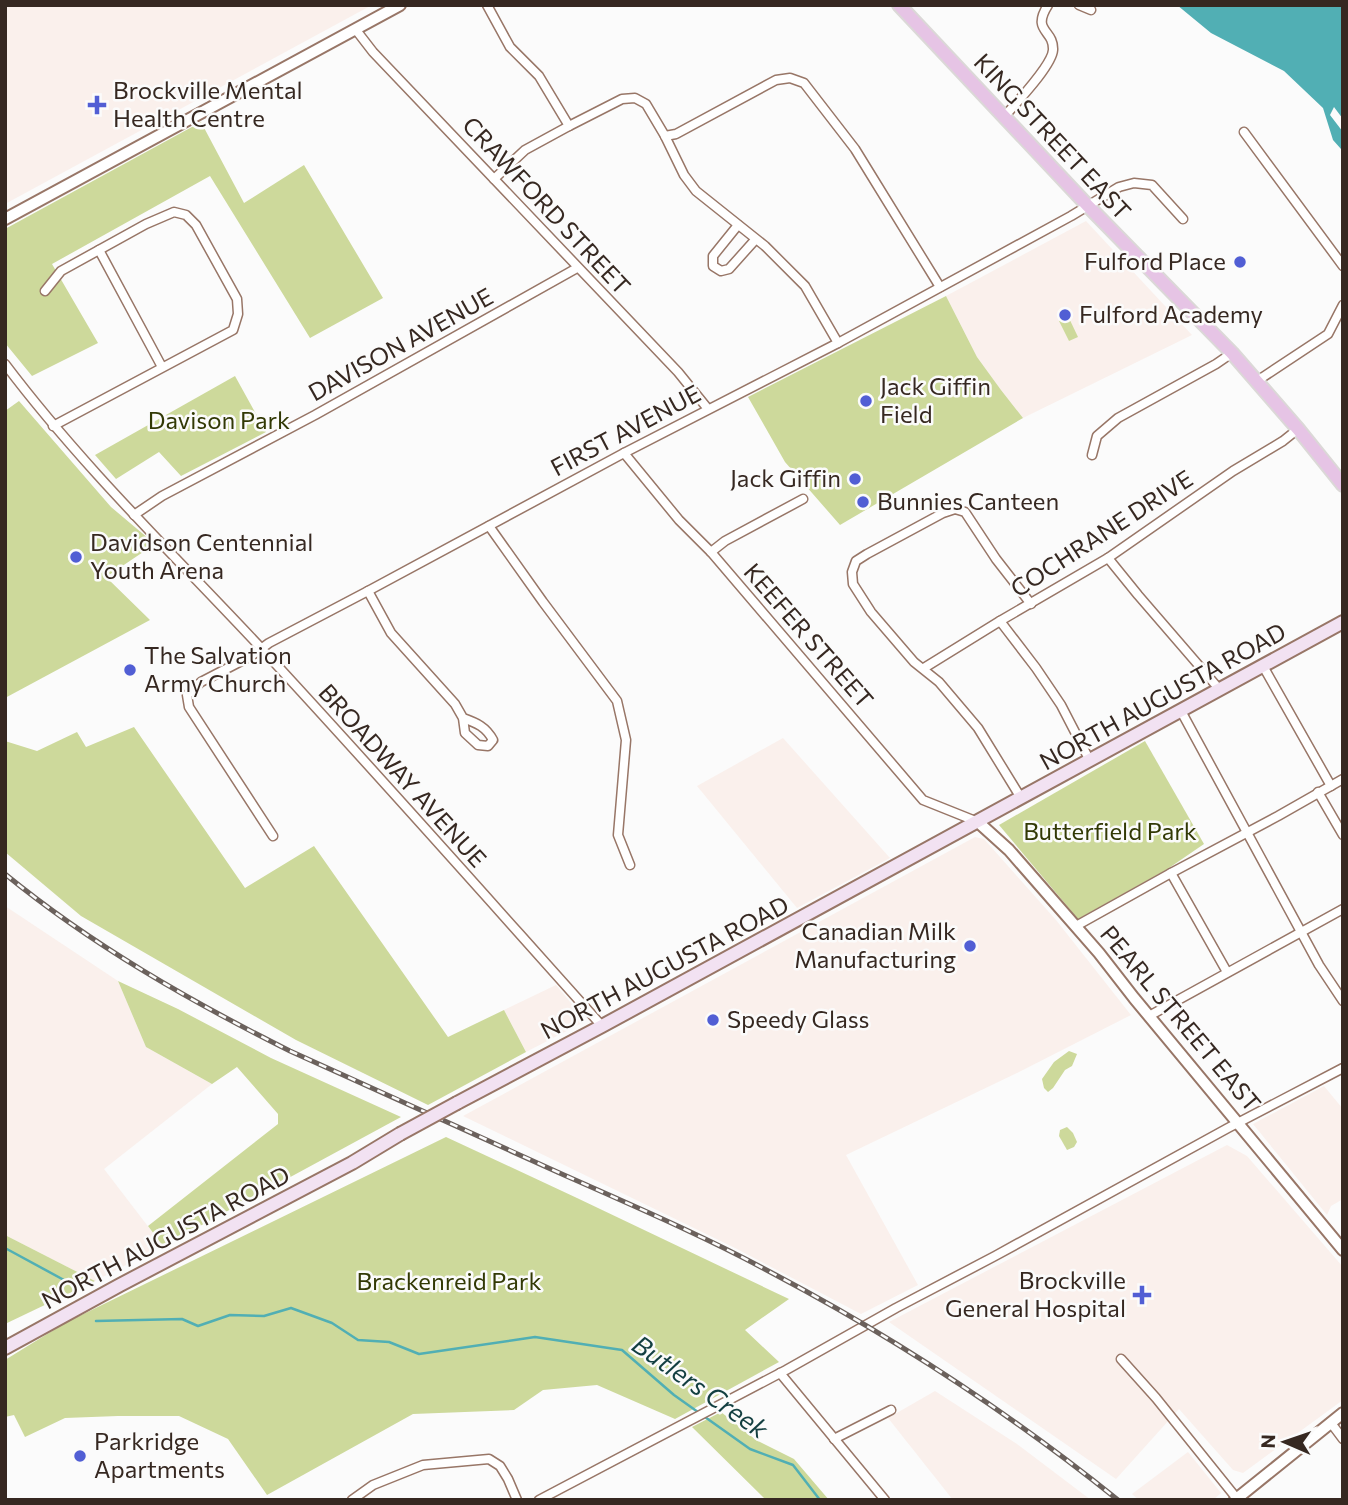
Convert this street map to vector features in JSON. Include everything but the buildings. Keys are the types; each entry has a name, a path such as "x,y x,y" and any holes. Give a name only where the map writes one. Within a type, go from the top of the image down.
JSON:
{"main road":[{"name":"KING STREET EAST","path":"899,5 1088,206 1232,353 1343,485"},
{"name":"NORTH AUGUSTA ROAD","path":"5,1348 352,1163 400,1134 1343,622"}],"street":[{"path":"5,219 400,5"},
{"path":"487,5 510,47 539,76 569,125"},
{"path":"1004,117 1034,82 1052,55 1052,44 1041,20 1048,5"},
{"path":"1079,5 1091,10"},
{"name":"CRAWFORD STREET","path":"356,30 373,52 678,372 708,410"},
{"path":"665,136 676,134 776,80 790,78 804,83 855,149 940,287"},
{"path":"494,178 525,150 569,125 622,99 635,98 646,104 684,175 696,191 765,246 805,286 838,343"},
{"path":"1244,132 1343,266"},
{"name":"FIRST AVENUE","path":"273,836 189,707 187,696 201,682 624,453 838,343 1119,187 1134,183 1152,185 1183,219"},
{"path":"45,291 61,271 146,224 174,212 186,215 196,225 237,299 238,314 233,330 53,426"},
{"path":"738,225 713,256 713,266 721,271 729,269 755,240"},
{"path":"99,250 162,367"},
{"name":"DAVISON AVENUE","path":"134,514 162,496 315,415 577,268"},
{"path":"1257,381 1328,334 1343,304"},
{"path":"1092,455 1097,436 1118,418 1232,353"},
{"name":"BROADWAY AVENUE","path":"5,364 53,426 261,648 602,1026"},
{"name":"COCHRANE DRIVE","path":"924,668 1108,558 1298,429"},
{"name":"KEEFER STREET","path":"624,453 923,800 978,822"},
{"path":"711,552 725,541 803,499"},
{"path":"1021,797 978,728 939,681 914,662 880,622 853,584 852,572 856,561 867,554 955,509 965,512 996,559 1031,604"},
{"path":"489,526 617,701 626,740 618,835 630,865"},
{"path":"1108,558 1220,690"},
{"path":"368,591 391,633 455,704 463,718"},
{"path":"1000,621 1061,705 1090,761"},
{"path":"1264,666 1331,786"},
{"path":"1181,710 1319,965 1343,1001"},
{"path":"1076,926 1343,779"},
{"path":"1318,792 1343,835"},
{"name":"PEARL STREET EAST","path":"978,822 1009,850 1076,926 1343,1250"},
{"path":"1171,873 1227,972"},
{"path":"1149,1016 1343,909"},
{"path":"538,1500 780,1373 895,1308 1343,1068"},
{"path":"1121,1359 1237,1499 1343,1413"},
{"path":"780,1373 885,1500"},
{"path":"834,1439 891,1410"},
{"path":"1331,1423 1343,1439"},
{"path":"352,1500 373,1485 423,1465 489,1459 500,1466 517,1500"}],"shaded area":[{"name":"Brockville Mental Health Centre","path":"5,5 372,5 5,204"},
{"name":"Fulford Academy","path":"1086,221 1192,335 1023,418 977,357 946,296"},
{"path":"783,738 890,858 797,908 697,786"},
{"path":"975,837 984,839 1056,920 1131,1015 846,1155 918,1285 861,1314 735,1248 463,1116"},
{"path":"5,906 118,981 146,1047 212,1084 104,1169 163,1246 95,1281 5,1235"},
{"path":"556,985 586,1021 526,1052 504,1010"},
{"path":"1324,1086 1343,1109 1343,1199 1331,1206 1327,1215 1253,1124"},
{"name":"Brockville General Hospital","path":"1227,1145 1247,1156 1343,1267 1343,1400 1243,1473 1233,1470 1179,1409 1116,1479 889,1322"},
{"path":"935,1391 1017,1444 1091,1500 953,1500 888,1418"},
{"path":"1188,1452 1221,1493 1213,1500 1139,1500 1132,1494"}],"green space":[{"path":"201,122 244,203 304,165 383,298 310,338 210,176 52,264 98,343 32,376 5,343 5,229"},
{"path":"946,296 977,357 1023,418 840,525 785,462 748,397"},
{"path":"1068,316 1078,337 1069,341 1059,321"},
{"name":"Davison Park","path":"235,376 266,432 181,476 159,452 116,479 95,455"},
{"path":"19,401 111,507 155,544 106,577 150,620 5,698 5,411"},
{"path":"134,727 245,888 314,846 448,1037 504,1010 526,1052 428,1105 296,1040 81,916 5,852 5,741 37,751 77,732 86,747"},
{"name":"Butterfield Park","path":"1145,741 1204,844 1166,870 1078,919 999,825"},
{"path":"118,981 271,1058 401,1117 163,1246 148,1226 278,1124 278,1114 237,1067 212,1084 146,1047"},
{"path":"1069,1051 1077,1054 1072,1066 1065,1070 1048,1092 1042,1079 1054,1062"},
{"path":"1067,1127 1077,1142 1067,1150 1059,1136 1060,1130"},
{"name":"Brackenreid Park","path":"446,1137 789,1299 745,1330 779,1362 675,1419 597,1385 543,1390 514,1410 413,1414 267,1495 228,1439 179,1416 65,1418 25,1437 14,1415 5,1417 5,1360 65,1323"},
{"path":"5,1235 95,1281 5,1324"},
{"path":"721,1412 756,1440 794,1459 829,1500 766,1500 692,1427"}],"water":[{"path":"1177,5 1343,5 1343,119 1334,107 1330,115 1343,132 1343,147 1341,149 1333,140 1323,108 1284,71 1211,33"}],"waterway":[{"name":"Butlers Creek","path":"5,1248 75,1286"},
{"name":"Butlers Creek","path":"96,1321 182,1319 198,1326 230,1315 264,1316 291,1308 332,1323 358,1340 389,1342 419,1354 535,1337 622,1350 674,1395 750,1449 793,1465 820,1500"}],"railway":[{"path":"5,874 107,948 179,992 253,1032 696,1235 748,1260 864,1324 1036,1437 1118,1500"}],"place":[{"name":"Brockville Mental Health Centre","path":"97,105"},
{"name":"Fulford Place","path":"1240,262"},
{"name":"Fulford Academy","path":"1065,315"},
{"name":"Jack Giffin Field","path":"866,401"},
{"name":"Jack Giffin","path":"855,479"},
{"name":"Bunnies Canteen","path":"863,502"},
{"name":"Davidson Centennial Youth Arena","path":"76,557"},
{"name":"The Salvation Army Church","path":"130,670"},
{"name":"Canadian Milk Manufacturing","path":"970,946"},
{"name":"Speedy Glass","path":"713,1020"},
{"name":"Brockville General Hospital","path":"1142,1295"},
{"name":"Parkridge Apartments","path":"80,1456"}]}
